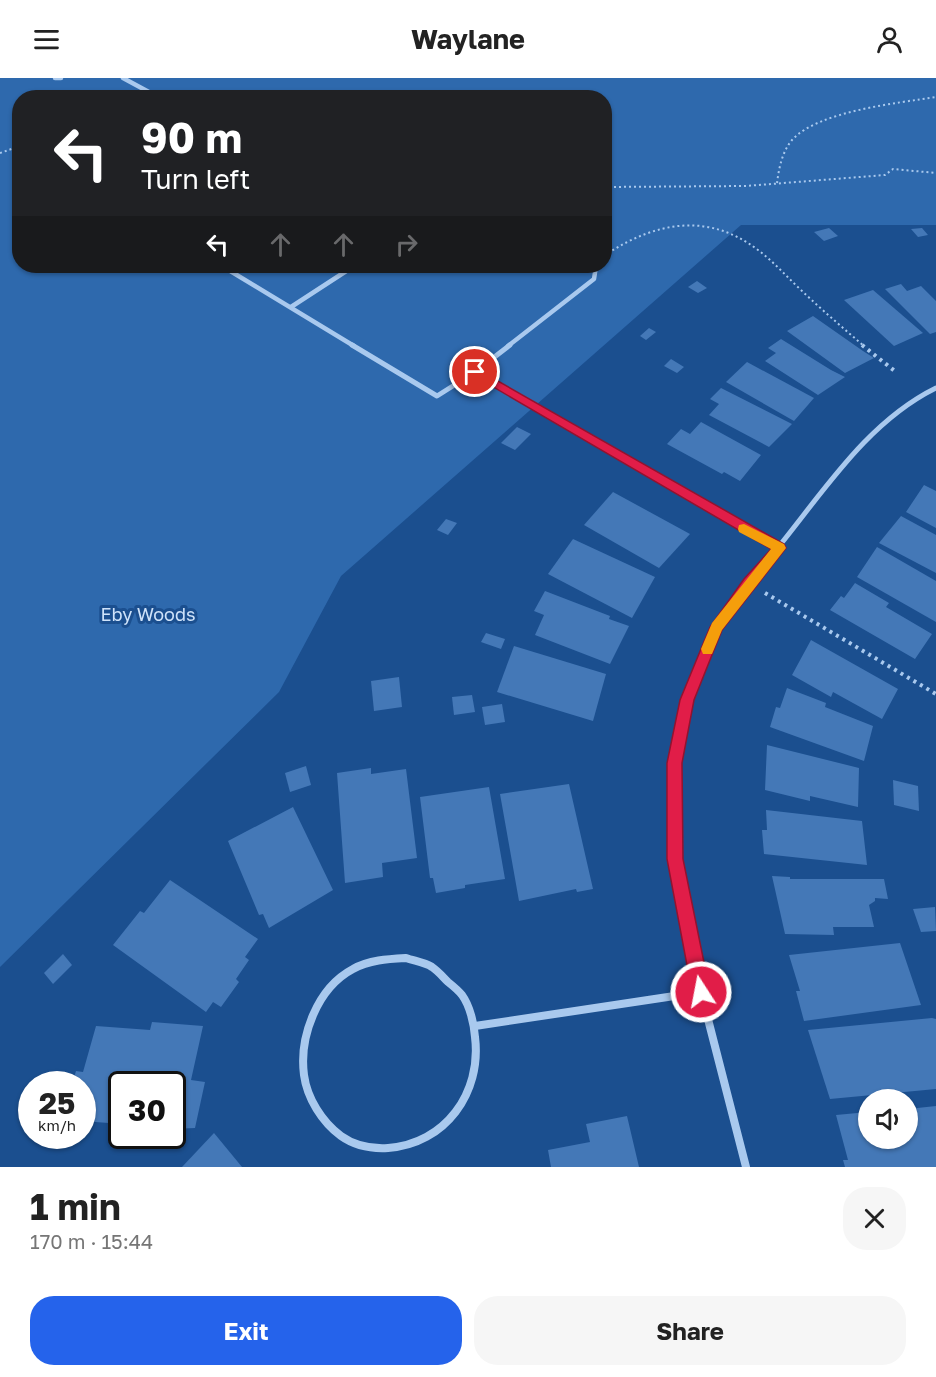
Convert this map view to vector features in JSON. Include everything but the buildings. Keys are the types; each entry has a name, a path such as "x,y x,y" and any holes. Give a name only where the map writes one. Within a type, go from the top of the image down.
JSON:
{"street":[{"path":"55,78 61,78"},
{"path":"123,78 145,90"},
{"path":"234,273 437,396 475,372 594,279 595,273"},
{"path":"291,307 343,273"},
{"path":"475,372 779,548"},
{"path":"746,1167 701,992 675,859 674,763 687,700 717,627 749,583 858,449 886,422 920,396 936,388"},
{"path":"397,958 405,958 433,967 463,996 475,1026 478,1060 469,1093 455,1116 430,1139 396,1151 364,1148 340,1137 318,1114 306,1086 303,1052 309,1022 325,993 351,970 379,959 397,958"},
{"path":"475,1026 701,992"}],"path":[{"path":"777,183 778,168 797,135 830,118 936,97"},
{"path":"612,187 746,186 885,175 893,168 936,173"},
{"path":"612,249 647,231 677,225 700,223 723,231 755,248 844,330 896,372"},
{"path":"749,583 936,694"}],"green space":[{"name":"Eby Woods","path":"0,78 936,78 936,225 741,225 341,576 279,692 0,967"}],"slow traffic":[{"path":"708,649 717,627 749,583 779,548 744,529"}],"route":[{"path":"475,372 779,548 749,583 717,627 687,700 674,763 675,859 701,992"}]}
